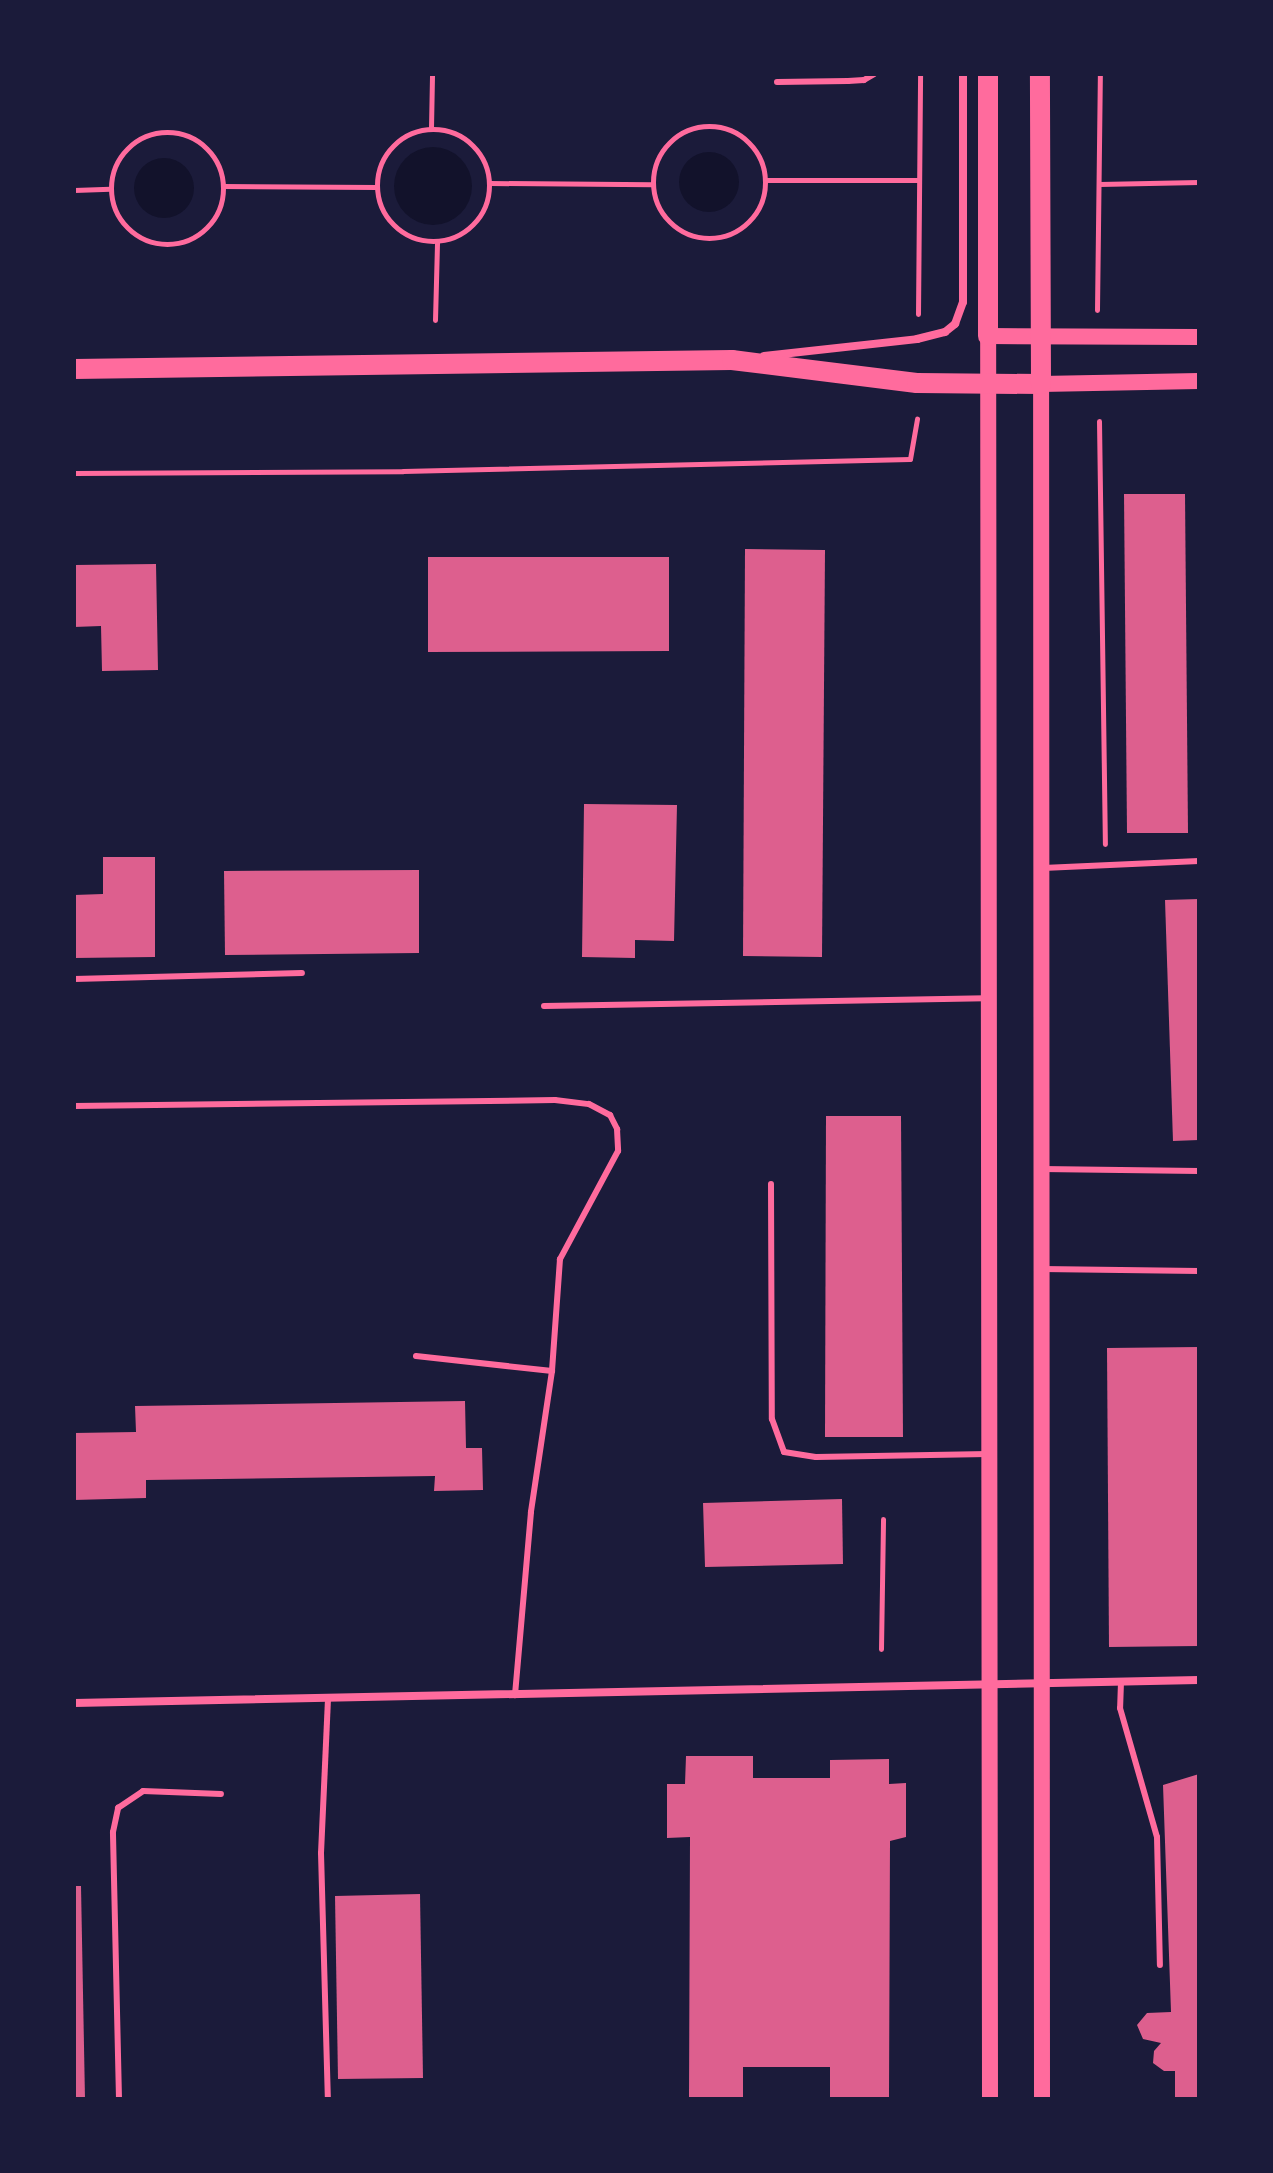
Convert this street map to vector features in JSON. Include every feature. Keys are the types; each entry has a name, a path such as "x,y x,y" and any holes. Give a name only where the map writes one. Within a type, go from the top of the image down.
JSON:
{"main road":[{"path":"988,74 990,2099"},
{"path":"1040,74 1042,2099"},
{"path":"988,336 1199,337"},
{"path":"74,369 732,360 902,381 989,384 1199,381"}],"street":[{"path":"732,360 917,339 945,332 955,324 963,302 963,74"},
{"path":"74,1703 1199,1680"}],"lane":[{"path":"777,82 856,81 874,74"},
{"path":"1043,868 1199,861"},
{"path":"74,979 302,973"},
{"path":"544,1006 989,998"},
{"path":"74,1106 555,1100 589,1104 610,1115 617,1129 618,1151 560,1259 552,1371 531,1512 515,1695"},
{"path":"1042,1169 1199,1171"},
{"path":"771,1184 772,1419 784,1452 816,1457 988,1454"},
{"path":"1042,1269 1199,1271"},
{"path":"416,1356 552,1371"},
{"path":"1121,1682 1120,1708 1157,1837 1160,1965"},
{"path":"328,1699 321,1867 328,2099"},
{"path":"119,2099 113,1832 118,1808 143,1791 221,1794"}],"path":[{"path":"431,128 432,74"},
{"path":"918,314 920,74"},
{"path":"1097,310 1100,74"},
{"path":"695,127 720,127 743,137 760,156 766,180 761,205 746,226 723,237 711,238 698,238 675,228 658,209 652,184 657,159 672,139 695,127"},
{"path":"431,128 453,132 472,143 485,161 490,183 486,205 475,223 458,236 437,242 415,239 396,227 382,209 377,187 380,165 392,147 410,134 431,128"},
{"path":"178,132 201,142 217,161 223,186 219,211 203,231 181,243 156,243 133,233 116,214 110,189 115,165 130,144 153,133 178,132"},
{"path":"766,180 919,180"},
{"path":"1099,184 1199,182"},
{"path":"490,183 652,184"},
{"path":"223,186 377,187"},
{"path":"74,190 110,189"},
{"path":"435,320 437,242"},
{"path":"74,473 403,471 910,459 917,419"},
{"path":"1099,421 1106,865"},
{"path":"881,1649 883,1519"}],"shaded area":[{"path":"433,147 448,150 460,159 469,171 472,186 469,201 460,213 448,222 433,225 418,222 406,213 397,201 394,186 397,171 406,159 418,150"},
{"path":"709,152 721,154 730,161 737,170 737,194 730,203 721,210 709,212 697,210 688,203 681,194 679,182 681,170 688,161 697,154"},
{"path":"164,158 176,160 185,167 192,176 192,200 185,209 176,216 164,218 152,216 143,209 136,200 134,188 136,176 143,167 152,160"}],"building":[{"path":"1124,494 1185,494 1188,833 1127,833"},
{"path":"745,549 825,550 822,957 743,956"},
{"path":"428,557 669,557 669,651 428,652"},
{"path":"156,564 158,670 102,671 101,626 74,627 74,565"},
{"path":"584,804 677,805 674,941 635,940 635,958 582,957"},
{"path":"103,857 155,857 155,957 74,958 74,895 103,894"},
{"path":"419,870 419,953 225,955 224,871"},
{"path":"1199,899 1199,1140 1173,1141 1165,900"},
{"path":"826,1116 901,1116 903,1437 825,1437"},
{"path":"1199,1347 1199,1646 1109,1647 1107,1348"},
{"path":"465,1401 466,1448 482,1448 483,1490 434,1491 435,1476 146,1480 146,1498 74,1500 74,1433 136,1432 135,1406"},
{"path":"842,1499 843,1564 705,1567 703,1503"},
{"path":"686,1756 753,1756 753,1778 830,1778 830,1760 889,1759 889,1784 906,1783 906,1837 890,1841 889,2099 830,2099 830,2067 743,2067 743,2099 689,2099 690,1837 667,1838 667,1784 685,1784"},
{"path":"1199,1774 1199,2099 1175,2099 1175,2071 1164,2071 1153,2063 1154,2051 1161,2043 1143,2039 1137,2025 1147,2013 1171,2012 1163,1785"},
{"path":"74,1886 81,1886 85,2099 74,2099"},
{"path":"420,1894 423,2078 338,2079 335,1896"}]}
